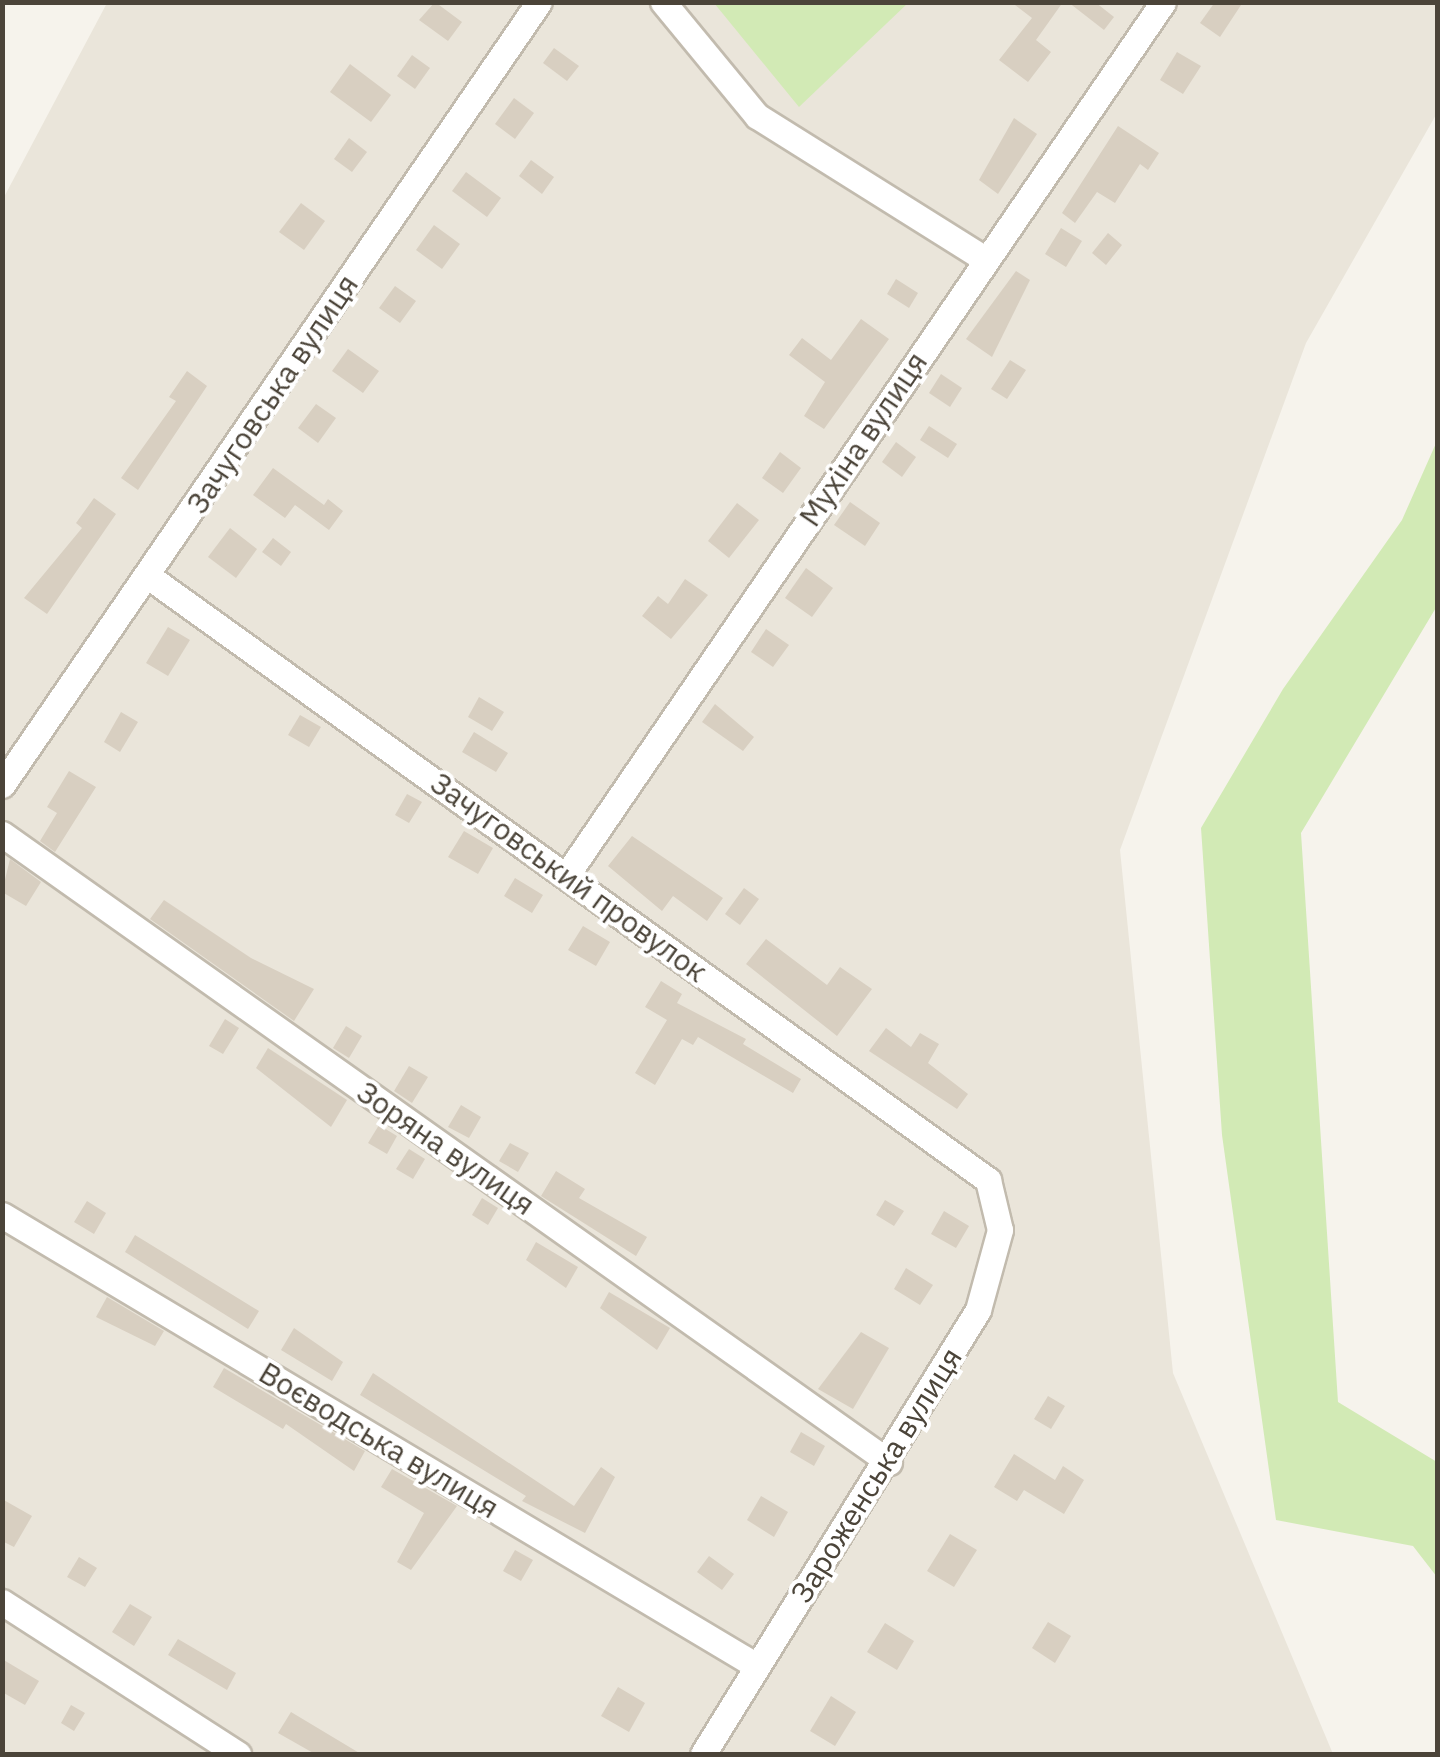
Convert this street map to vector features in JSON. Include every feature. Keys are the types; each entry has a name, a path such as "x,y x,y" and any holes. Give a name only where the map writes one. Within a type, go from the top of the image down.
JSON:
{"street":[{"name":"Зачуговська вулиця","path":"6,771 148,576 538,2"},
{"path":"663,2 757,116 985,259"},
{"name":"Мухіна вулиця","path":"566,876 1163,2"},
{"name":"Зачуговський провулок","path":"148,576 988,1180"},
{"name":"Зоряна вулиця","path":"2,834 889,1462"},
{"name":"Зароженська вулиця","path":"704,1754 755,1665 889,1462 978,1310 1000,1230 988,1180"},
{"name":"Воєводська вулиця","path":"2,1215 755,1665"},
{"path":"2,1602 238,1754"}],"shaded area":[{"path":"107,3 1437,3 1437,113 1306,343 1120,850 1173,1373 1333,1754 3,1754 3,199"}],"green space":[{"path":"714,3 908,3 799,107"},
{"path":"1437,441 1437,606 1301,833 1338,1402 1437,1462 1437,1577 1413,1546 1276,1520 1222,1135 1201,828 1283,689 1402,520"}],"building":[{"path":"435,2 462,22 448,41 419,20"},
{"path":"1011,2 1063,2 1036,40 1051,52 1028,82 999,60 1032,18"},
{"path":"1068,2 1095,2 1114,17 1104,30"},
{"path":"1215,2 1243,2 1220,37 1200,23"},
{"path":"554,48 579,66 567,81 543,63"},
{"path":"1177,52 1201,66 1183,94 1160,80"},
{"path":"412,55 430,68 415,89 397,76"},
{"path":"350,64 391,95 371,122 330,92"},
{"path":"514,98 534,113 515,139 495,124"},
{"path":"1014,118 1037,134 998,194 979,180"},
{"path":"1118,126 1159,153 1148,170 1140,164 1115,203 1097,192 1075,223 1062,213"},
{"path":"349,138 367,152 352,172 334,159"},
{"path":"531,160 554,177 542,194 519,176"},
{"path":"466,172 501,198 487,217 452,191"},
{"path":"301,203 325,221 304,250 279,232"},
{"path":"434,225 460,244 442,269 416,250"},
{"path":"1061,228 1082,241 1066,267 1045,254"},
{"path":"1108,233 1122,245 1106,265 1092,253"},
{"path":"1016,271 1030,280 992,357 966,339"},
{"path":"896,279 918,293 909,308 887,294"},
{"path":"395,286 416,301 400,323 379,308"},
{"path":"861,319 889,339 824,429 804,416 825,382 789,355 802,338 831,360"},
{"path":"348,349 379,371 363,393 332,371"},
{"path":"1010,360 1026,370 1007,399 991,389"},
{"path":"187,371 207,386 138,490 121,478 176,401 169,397"},
{"path":"941,374 962,388 950,407 929,393"},
{"path":"316,404 336,418 318,443 298,428"},
{"path":"929,426 957,444 948,458 920,440"},
{"path":"896,442 916,457 902,477 882,462"},
{"path":"780,452 801,468 783,493 762,478"},
{"path":"273,468 324,505 328,499 343,511 329,530 295,505 285,518 253,495"},
{"path":"94,498 116,514 47,614 24,598 82,528 76,523"},
{"path":"850,502 880,523 865,546 834,525"},
{"path":"737,503 759,520 729,558 708,541"},
{"path":"230,528 257,549 236,578 208,557"},
{"path":"273,538 291,552 281,566 262,552"},
{"path":"806,568 833,588 812,617 785,598"},
{"path":"685,579 708,595 671,639 642,616 658,596 668,604"},
{"path":"168,627 190,640 168,676 146,663"},
{"path":"766,629 789,645 773,667 751,652"},
{"path":"479,697 504,712 492,731 468,717"},
{"path":"715,704 754,737 743,751 702,722"},
{"path":"121,712 138,722 120,752 104,742"},
{"path":"300,715 321,727 309,747 288,735"},
{"path":"474,732 508,753 496,772 462,752"},
{"path":"69,771 96,787 55,852 40,841 57,813 47,807"},
{"path":"407,794 422,802 409,823 395,815"},
{"path":"464,831 493,848 478,874 448,857"},
{"path":"632,836 723,898 707,921 673,896 662,911 608,866"},
{"path":"10,859 41,882 26,906 2,892"},
{"path":"515,878 543,895 532,913 504,896"},
{"path":"744,888 759,899 740,925 725,914"},
{"path":"164,900 251,958 314,989 294,1021 150,919"},
{"path":"583,926 610,942 596,966 568,950"},
{"path":"766,939 827,985 840,967 872,989 837,1036 746,964"},
{"path":"661,981 682,994 677,1003 746,1039 743,1044 801,1079 793,1093 698,1037 693,1045 682,1039 655,1085 635,1073 667,1020 645,1007"},
{"path":"225,1019 239,1028 223,1054 209,1046"},
{"path":"346,1026 362,1036 349,1058 333,1048"},
{"path":"886,1028 911,1047 920,1033 939,1044 928,1063 968,1094 957,1109 869,1051"},
{"path":"268,1048 347,1100 331,1127 256,1068"},
{"path":"409,1066 428,1077 412,1103 394,1091"},
{"path":"461,1105 481,1117 469,1138 448,1127"},
{"path":"379,1125 397,1136 387,1154 368,1143"},
{"path":"510,1143 529,1153 518,1172 499,1161"},
{"path":"409,1149 425,1159 413,1179 396,1169"},
{"path":"556,1171 585,1189 579,1198 647,1237 636,1256 541,1196"},
{"path":"482,1198 498,1208 488,1225 472,1215"},
{"path":"885,1200 904,1211 894,1226 876,1215"},
{"path":"87,1201 106,1213 94,1234 74,1222"},
{"path":"944,1211 969,1226 956,1248 931,1234"},
{"path":"135,1235 259,1311 248,1329 125,1252"},
{"path":"536,1242 578,1267 566,1288 526,1260"},
{"path":"906,1268 933,1285 920,1305 894,1289"},
{"path":"609,1292 670,1328 657,1350 600,1308"},
{"path":"107,1297 164,1331 155,1346 96,1317"},
{"path":"294,1328 343,1362 332,1381 281,1350"},
{"path":"861,1332 889,1348 853,1409 818,1389"},
{"path":"224,1368 365,1451 354,1471 286,1424 283,1429 213,1387"},
{"path":"373,1373 574,1506 601,1467 615,1477 585,1533 522,1501 526,1496 360,1395"},
{"path":"1048,1396 1065,1406 1051,1429 1034,1419"},
{"path":"801,1432 825,1446 814,1466 790,1452"},
{"path":"1014,1454 1055,1480 1063,1466 1084,1480 1064,1514 1024,1490 1017,1501 994,1487"},
{"path":"392,1469 457,1506 411,1570 397,1562 424,1513 381,1487"},
{"path":"761,1496 788,1512 774,1537 747,1520"},
{"path":"2,1499 32,1516 14,1547 2,1541"},
{"path":"950,1534 977,1550 954,1587 927,1571"},
{"path":"515,1550 533,1560 521,1581 503,1571"},
{"path":"709,1556 734,1574 722,1590 697,1572"},
{"path":"79,1557 97,1568 85,1587 67,1577"},
{"path":"130,1604 152,1617 134,1646 112,1632"},
{"path":"1048,1622 1071,1636 1055,1663 1032,1648"},
{"path":"885,1623 914,1641 897,1670 867,1652"},
{"path":"178,1639 236,1673 227,1690 168,1655"},
{"path":"2,1659 39,1681 25,1705 2,1692"},
{"path":"618,1687 645,1703 629,1732 601,1716"},
{"path":"831,1696 856,1712 835,1746 810,1731"},
{"path":"71,1705 85,1713 74,1731 61,1723"},
{"path":"291,1712 361,1754 315,1754 278,1733"}]}
